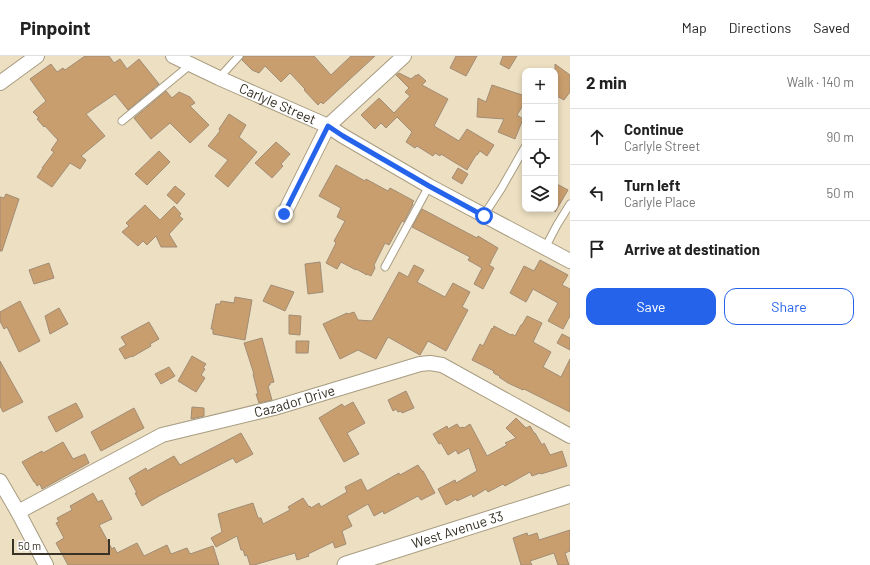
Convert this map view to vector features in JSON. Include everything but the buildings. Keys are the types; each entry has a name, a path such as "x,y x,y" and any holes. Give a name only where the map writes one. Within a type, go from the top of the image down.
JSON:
{"street":[{"path":"0,83 37,56"},
{"name":"Carlyle Street","path":"173,56 190,65 328,126 429,186 570,261"},
{"path":"284,214 328,126 404,56"},
{"name":"Cazador Drive","path":"18,512 162,435 274,408 420,364 442,365 570,436"},
{"path":"0,481 46,565"},
{"name":"West Avenue 33","path":"346,565 570,494"}],"lane":[{"path":"219,78 239,56"},
{"path":"122,121 190,65"},
{"path":"484,216 522,152"},
{"path":"385,267 429,186"},
{"path":"545,248 570,204"}],"route":[{"path":"284,214 328,126 429,186 484,216"}]}
